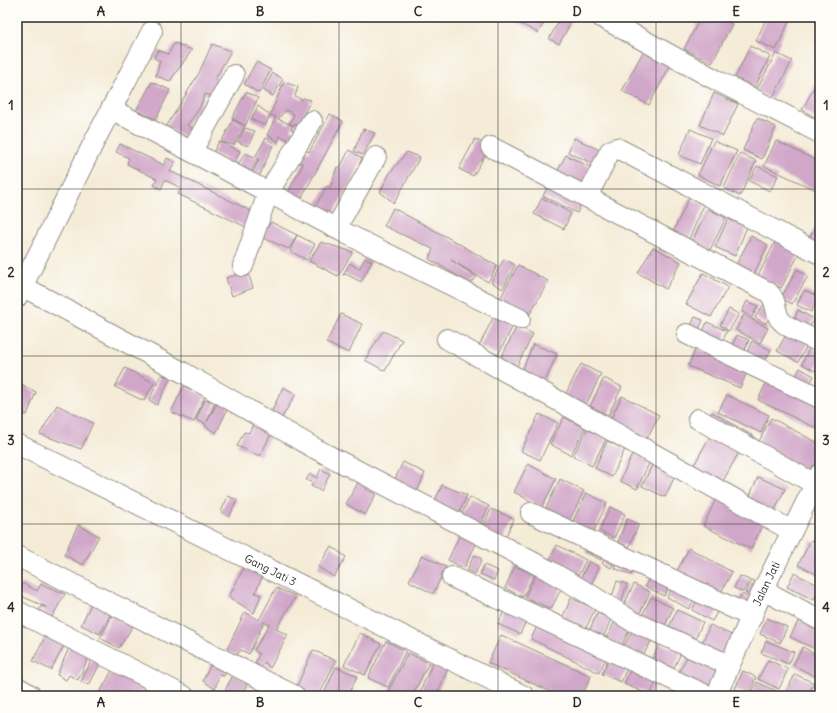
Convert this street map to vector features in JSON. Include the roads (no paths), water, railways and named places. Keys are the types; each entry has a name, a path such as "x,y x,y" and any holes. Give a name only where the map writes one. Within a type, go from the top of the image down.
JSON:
{"main road":[{"path":"17,688 30,696"}],"street":[{"path":"601,17 716,80 820,133"},
{"path":"152,31 111,108 20,291 184,373 316,449 548,570 630,620 730,665"},
{"path":"192,151 234,75"},
{"path":"111,108 268,193 520,319"},
{"path":"242,266 268,193 312,121"},
{"path":"491,147 768,292 775,300 778,316 781,321 820,342"},
{"path":"587,197 610,151 617,148 820,254"},
{"path":"336,228 376,157"},
{"path":"687,334 820,398"},
{"path":"447,339 792,531"},
{"path":"698,419 816,488"},
{"name":"Gang Jati 3","path":"17,444 524,696"},
{"name":"Jalan Jati","path":"716,696 763,590 792,531 816,488"},
{"path":"531,513 752,617"},
{"path":"17,556 295,696"},
{"path":"452,577 708,696"},
{"path":"763,590 820,620"},
{"path":"17,611 184,696"}]}
